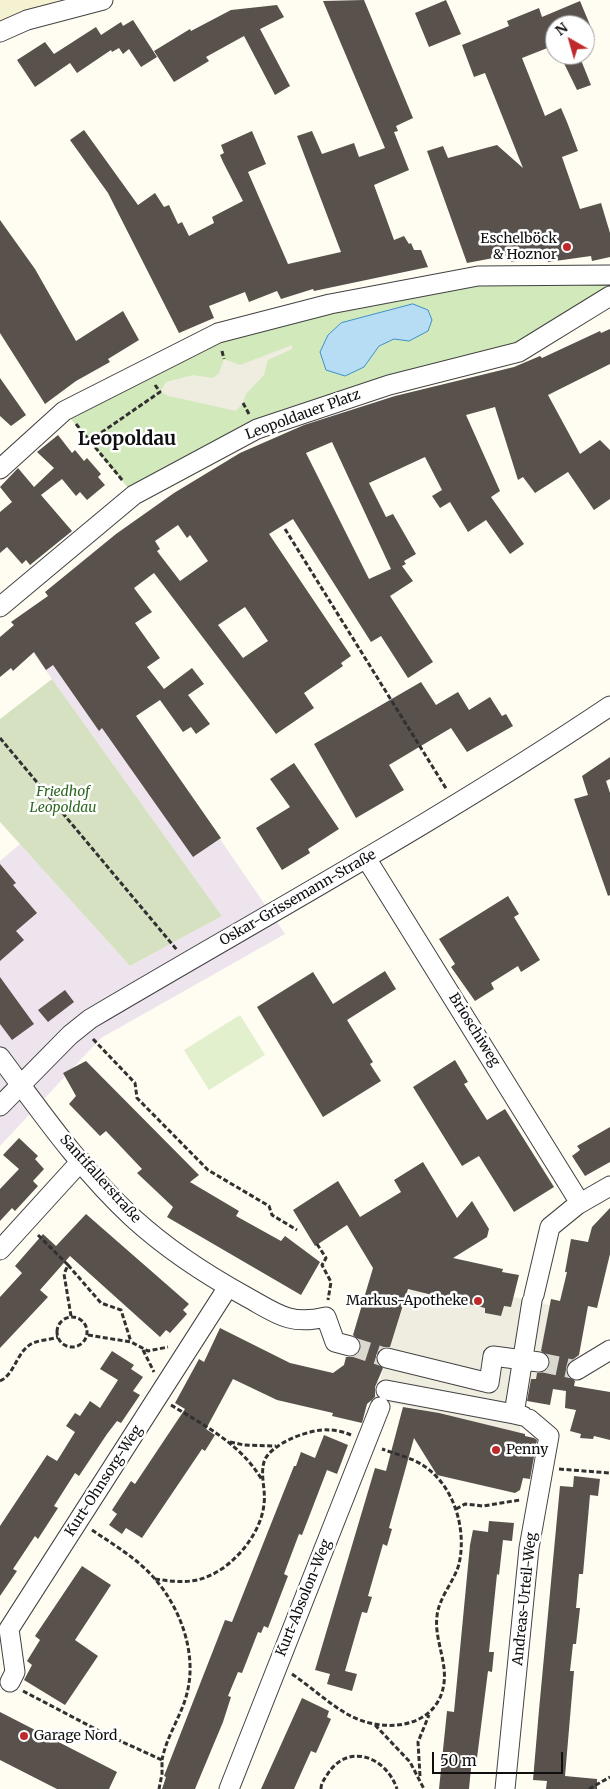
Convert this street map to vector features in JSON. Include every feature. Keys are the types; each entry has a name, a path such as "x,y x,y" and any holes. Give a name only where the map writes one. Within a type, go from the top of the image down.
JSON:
{"street":[{"path":"0,32 27,20 103,0"},
{"path":"0,469 64,410 218,333 330,304 478,276 610,275"},
{"name":"Leopoldauer Platz","path":"0,607 134,495 257,429 389,384 519,352 610,296"},
{"name":"Oskar-Grissemann-Straße","path":"0,1106 20,1084 81,1026 366,858 610,706"},
{"name":"Brioschiweg","path":"366,858 580,1203"},
{"name":"Santifallerstraße","path":"0,1057 81,1161 145,1228 200,1270 293,1321 307,1322 326,1317"},
{"path":"0,1250 81,1161"},
{"path":"383,1399 522,1416 530,1361 533,1298 550,1226 580,1203 610,1186"},
{"name":"Kurt-Ohnsorg-Weg","path":"10,1682 15,1672 9,1629 228,1287"},
{"path":"326,1317 335,1342 350,1346"},
{"path":"577,1370 610,1350"},
{"name":"Kurt-Absolon-Weg","path":"229,1789 383,1399 392,1359 489,1383 493,1356 530,1361"},
{"name":"Andreas-Urteil-Weg","path":"505,1789 529,1548 549,1436 522,1416"}],"path":[{"path":"89,441 160,392 146,370"},
{"path":"64,410 134,495"},
{"path":"286,529 455,803"},
{"path":"0,738 171,944"},
{"path":"81,1026 135,1083 137,1098 208,1170 270,1206 272,1215 297,1230"},
{"path":"25,1223 68,1265 101,1303 121,1310 131,1342"},
{"path":"317,1244 326,1258 322,1265 331,1282 326,1317"},
{"path":"68,1265 64,1274 71,1316"},
{"path":"71,1316 85,1323 88,1335 85,1342 72,1347 65,1346 58,1337 59,1324 71,1316"},
{"path":"88,1335 131,1342 148,1352 195,1338"},
{"path":"0,1382 8,1376 21,1354 31,1344 58,1337"},
{"path":"158,1397 230,1442 254,1468 263,1482"},
{"path":"230,1442 244,1445 276,1446 320,1430 344,1432 423,1464 447,1489 456,1509 461,1546 459,1563 437,1616 444,1683 438,1703 430,1712 419,1721 411,1723 374,1724 347,1714 278,1665"},
{"path":"155,1579 185,1581 199,1579 220,1569 232,1560 245,1546 261,1517 264,1505 263,1463 267,1455 276,1446"},
{"path":"544,1468 609,1473"},
{"path":"456,1509 464,1504 483,1506 538,1499"},
{"path":"78,1521 121,1549 155,1579 183,1629 191,1669 188,1690 181,1713 165,1742 159,1789"},
{"path":"10,1682 33,1697 162,1760"},
{"path":"424,1789 421,1779 418,1742 430,1712"},
{"path":"374,1724 410,1762 421,1779"},
{"path":"321,1789 321,1784 332,1766 350,1756 373,1758 388,1771 397,1789"},
{"path":"589,1789 610,1777"}],"shaded area":[{"path":"0,0 59,0 0,23"},
{"path":"292,345 292,349 268,360 264,375 246,394 243,403 236,411 169,396 160,392 166,382 193,375 213,378 219,373 224,359 240,365"},
{"path":"48,596 136,716 285,934 101,1038 0,1146 0,861 20,844 130,966 222,916 11,622"},
{"path":"415,1286 422,1293 485,1308 485,1313 501,1316 504,1306 511,1307 513,1297 550,1305 536,1379 530,1379 519,1435 504,1429 370,1398 374,1382 379,1382 408,1291"}],"green space":[{"path":"610,275 610,296 519,352 257,429 134,495 64,411 218,333 478,276"},
{"name":"Friedhof Leopoldau","path":"52,679 222,916 130,966 0,822 0,719"},
{"path":"240,1015 265,1055 209,1090 184,1050"}],"water":[{"path":"413,304 428,310 432,320 428,331 409,341 394,339 379,346 364,367 345,376 326,370 320,352 328,335 341,323"}],"building":[{"path":"364,0 413,118 396,126 398,131 394,132 409,170 374,185 394,240 404,236 409,244 411,243 414,250 421,250 428,267 314,291 313,289 281,299 277,291 249,302 245,292 209,306 214,318 179,333 108,193 70,140 84,130 138,205 155,193 164,207 169,205 178,224 182,222 189,236 214,223 212,217 243,201 220,155 224,153 221,145 252,131 266,164 248,172 288,264 341,252 297,136 312,131 322,154 354,143 359,157 385,148 323,1"},
{"path":"446,0 461,34 429,47 415,13"},
{"path":"580,1 586,15 547,15"},
{"path":"277,5 284,17 260,29 290,86 275,95 244,36 206,57 209,61 174,82 154,51 190,29 191,31 231,10"},
{"path":"539,8 542,17 545,16 545,49 522,58 545,116 561,108 578,151 562,157 580,209 601,203 610,233 610,257 592,261 591,256 548,262 546,256 511,262 509,255 467,263 427,151 443,146 448,158 497,145 523,168 485,73 474,77 462,45 509,26 507,21"},
{"path":"133,20 157,57 141,67 129,49 123,54 119,48 112,52 111,50 77,73 70,63 35,87 17,60 45,42 54,54 96,27 101,35 121,22 123,26"},
{"path":"565,65 583,65 591,85 577,90"},
{"path":"0,220 35,269 76,341 123,311 139,340 108,359 110,362 76,381 45,404 0,333"},
{"path":"610,329 610,364 548,395 580,454 600,440 610,450 610,499 594,510 568,472 535,493 523,477 518,480 495,407 466,415 500,491 491,497 524,544 510,554 486,520 468,532 450,502 440,508 432,496 442,490 425,457 369,483 386,517 393,514 416,554 404,561 406,564 402,566 413,581 390,596 433,662 408,678 381,636 371,642 293,519 269,534 351,656 341,663 343,666 304,693 314,708 276,734 154,573 134,588 152,612 135,623 160,658 147,667 164,689 192,668 204,684 188,695 210,724 196,734 191,727 183,732 160,700 136,716 221,838 193,857 102,728 99,731 53,665 46,670 34,652 13,671 11,668 0,677 0,637 14,625 11,622 48,596 45,592 116,534 174,493 240,453 304,425 395,396 514,367 540,356 542,358 600,331 601,333","holes":["332,442 391,569 369,579 306,453","178,525 187,538 190,535 208,561 180,581 157,551 160,549 155,541","245,607 268,641 243,658 218,625"]},
{"path":"0,378 26,415 11,426 0,416"},
{"path":"58,435 72,453 75,450 84,461 87,458 101,474 98,477 105,485 87,500 80,492 76,496 62,479 41,495 72,531 30,565 26,560 22,564 7,547 0,553 0,512 12,502 0,487 18,468 34,487 54,468 37,452"},
{"path":"421,682 436,705 458,692 469,710 490,697 502,716 506,714 513,726 467,752 451,728 389,765 404,790 356,818 314,744"},
{"path":"610,757 610,779 606,781 610,793 610,895 608,896 574,799 588,795 582,776"},
{"path":"294,763 339,829 308,849 310,853 282,870 256,828 290,807 270,779"},
{"path":"0,864 16,883 13,885 37,913 16,931 24,940 0,961"},
{"path":"508,896 519,914 514,917 540,960 521,972 518,966 491,983 494,989 475,1001 451,967 455,964 439,939"},
{"path":"385,971 396,989 347,1020 373,1062 370,1064 381,1081 323,1117 257,1007 313,972 333,1004"},
{"path":"0,977 34,1024 12,1040 0,1024"},
{"path":"65,990 74,1002 48,1022 38,1010"},
{"path":"455,1060 468,1082 464,1084 487,1120 505,1109 554,1187 514,1212 479,1156 462,1166 413,1087"},
{"path":"86,1061 199,1175 190,1182 239,1211 236,1216 281,1241 285,1236 320,1262 301,1295 167,1217 173,1207 137,1173 142,1169 106,1131 100,1136 69,1104 76,1096 63,1073"},
{"path":"610,1127 610,1162 585,1176 572,1156 580,1150 577,1146"},
{"path":"19,1138 38,1156 35,1159 44,1169 33,1181 38,1186 15,1211 12,1208 0,1221 0,1189 19,1169 3,1155"},
{"path":"423,1162 457,1218 472,1201 489,1229 487,1237 453,1258 503,1269 502,1272 519,1275 511,1307 504,1306 501,1316 485,1313 485,1308 408,1289 390,1347 383,1347 376,1355 376,1362 383,1368 375,1387 375,1397 367,1404 362,1423 332,1416 333,1413 277,1400 233,1379 206,1429 215,1435 205,1451 202,1449 142,1538 126,1528 122,1534 109,1525 117,1514 112,1510 131,1481 135,1484 185,1409 175,1403 199,1359 204,1362 220,1328 290,1363 333,1373 344,1365 346,1357 358,1354 361,1343 353,1335 373,1268 347,1225 315,1246 293,1210 338,1181 360,1217 401,1192 394,1180"},
{"path":"610,1208 610,1254 597,1308 588,1306 579,1355 567,1364 566,1370 568,1376 575,1381 574,1386 610,1392 610,1440 594,1436 593,1439 580,1438 581,1434 570,1431 576,1410 565,1408 566,1391 553,1389 550,1405 527,1401 531,1379 536,1379 537,1373 544,1372 550,1364 549,1357 541,1351 551,1299 560,1301 567,1272 565,1272 571,1239 588,1242 592,1227"},
{"path":"86,1214 189,1304 183,1310 187,1314 170,1333 166,1330 160,1337 70,1256 40,1290 48,1297 0,1348 0,1297 22,1273 15,1266 43,1234 56,1246"},
{"path":"112,1351 134,1365 131,1369 143,1377 133,1391 140,1395 121,1423 117,1421 107,1434 79,1476 75,1473 54,1506 58,1508 38,1539 35,1536 13,1569 17,1571 0,1596 0,1526 47,1455 57,1461 75,1432 66,1426 75,1413 80,1416 90,1401 100,1408 118,1380 100,1369"},
{"path":"403,1407 439,1413 525,1434 525,1436 534,1438 537,1440 530,1479 523,1478 520,1490 515,1493 437,1475 414,1438 389,1528 392,1529 387,1546 383,1544 368,1596 372,1597 367,1613 362,1612 345,1671 357,1674 352,1691 327,1684 330,1674 315,1670 375,1468 386,1471"},
{"path":"324,1435 348,1445 337,1474 327,1470 302,1535 299,1534 284,1574 288,1576 268,1628 264,1626 261,1633 258,1632 242,1673 238,1672 228,1696 231,1697 223,1722 195,1789 162,1789 166,1777 164,1776 225,1620 232,1622 294,1466 296,1466 301,1452 315,1458"},
{"path":"574,1476 600,1479 598,1496 590,1495 583,1574 579,1574 576,1608 580,1608 576,1644 573,1644 570,1671 574,1671 565,1776 597,1779 597,1789 546,1789 547,1781 533,1780 539,1710 560,1486 573,1487"},
{"path":"489,1521 514,1523 512,1541 503,1540 499,1575 497,1574 489,1652 494,1652 492,1672 488,1671 477,1758 472,1758 469,1789 439,1789 447,1711 454,1712 470,1545 473,1530 488,1532"},
{"path":"82,1566 111,1585 75,1640 98,1656 65,1705 24,1680 32,1665 27,1661 40,1640 35,1636"},
{"path":"302,1698 329,1711 327,1717 331,1719 316,1753 311,1751 294,1789 261,1789"},
{"name":"Garage Nord","path":"0,1712 117,1772 109,1789 57,1789 0,1760"}],"tunnel":[{"path":"350,1346 387,1358"},
{"path":"539,1362 577,1370"}],"place":[{"name":"Eschelböck & Hoznor","path":"567,247"},
{"name":"Markus-Apotheke","path":"478,1301"},
{"name":"Penny","path":"496,1450"},
{"name":"Garage Nord","path":"24,1736"}],"district":[{"name":"Leopoldau","path":"127,440"}]}
